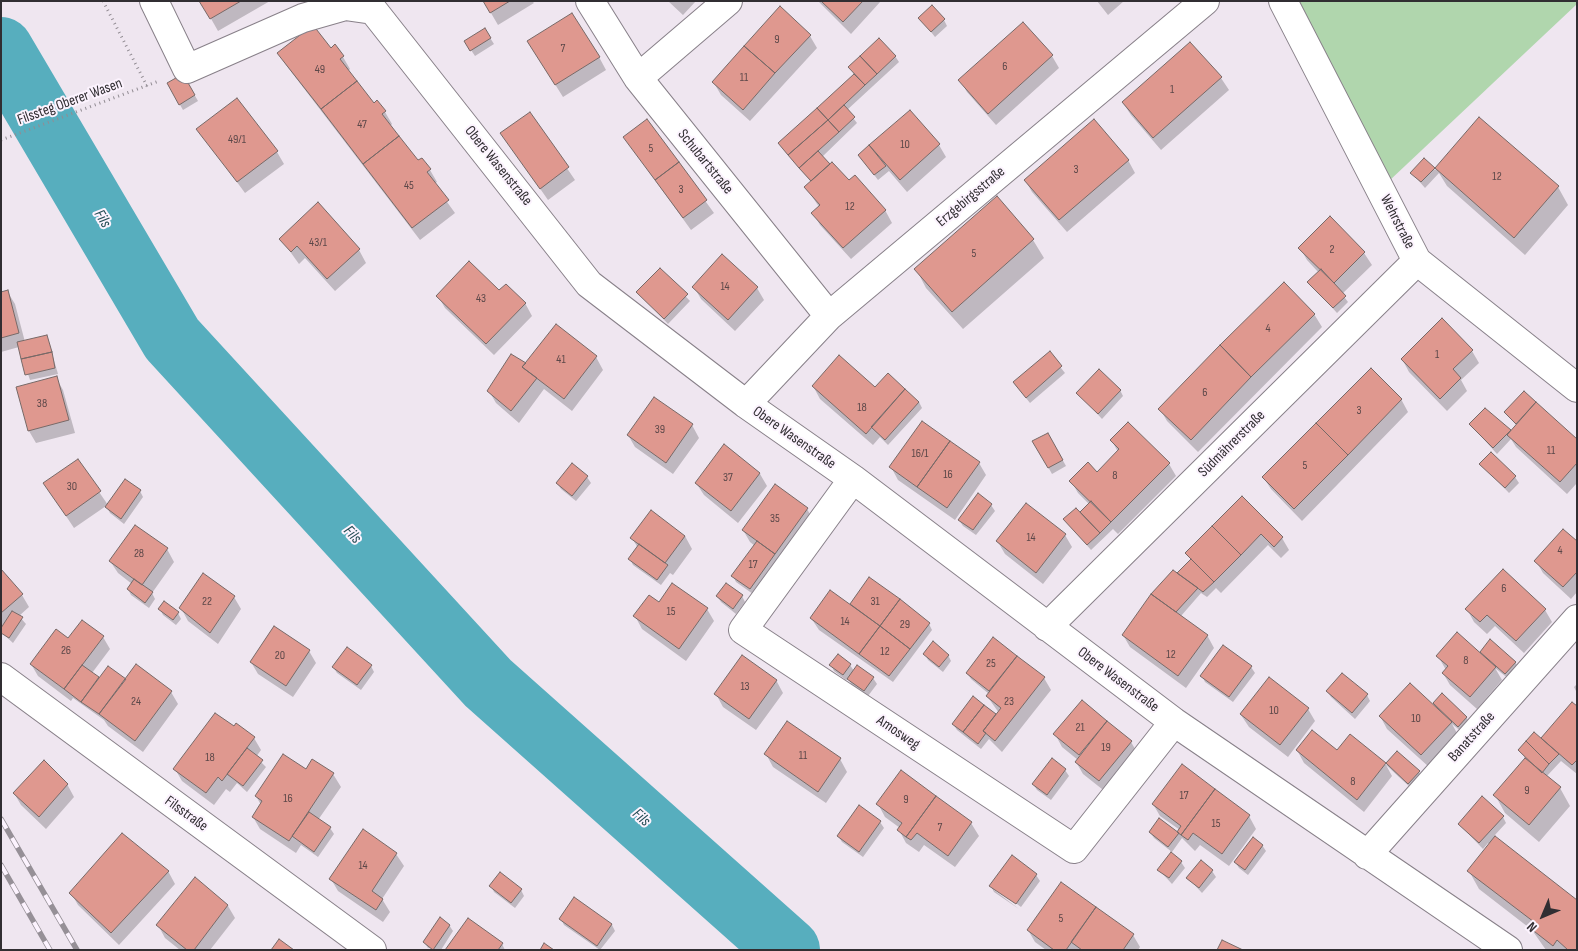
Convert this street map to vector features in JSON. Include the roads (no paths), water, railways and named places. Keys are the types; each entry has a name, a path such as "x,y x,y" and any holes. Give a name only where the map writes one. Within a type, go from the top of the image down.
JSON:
{"street":[{"name":"Obere Wasenstraße","path":"154,1 187,69 303,18 345,6 373,10 534,211 589,284 746,404 853,479 1174,722 1508,950"},
{"name":"Schubartstraße","path":"590,1 638,78 829,316"},
{"path":"638,78 728,1"},
{"name":"Erzgebirgsstraße","path":"746,404 829,316 1205,1"},
{"name":"Wehrstraße","path":"1283,1 1417,261 1577,388"},
{"name":"Südmährerstraße","path":"1047,626 1417,261"},
{"name":"Amosweg","path":"853,479 743,630 1074,848 1174,722"},
{"name":"Banatstraße","path":"1367,855 1577,619"},
{"name":"Filsstraße","path":"1,677 372,950"}],"waterway":[{"name":"Fils","path":"1,49 172,339 488,683 788,950"}],"railway":[{"path":"1,819 77,950"},
{"path":"1,865 50,950"}]}
